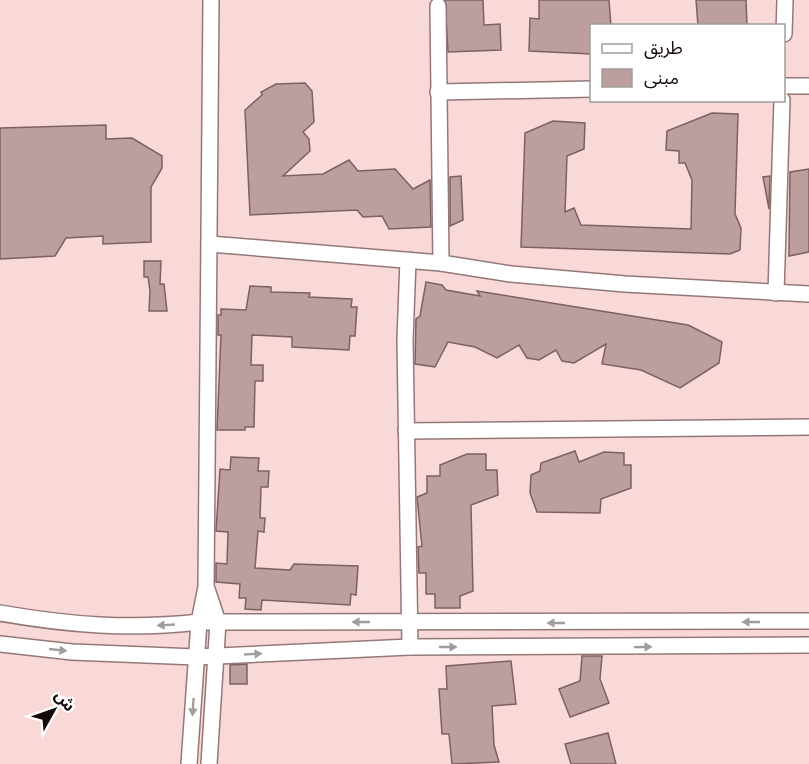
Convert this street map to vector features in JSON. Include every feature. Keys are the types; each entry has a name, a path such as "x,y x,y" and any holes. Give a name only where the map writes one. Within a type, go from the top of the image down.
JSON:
{"street":[{"path":"189,764 199,622 206,587 211,0"},
{"path":"783,24 784,0"},
{"path":"438,6 441,263"},
{"path":"785,86 809,86"},
{"path":"438,92 590,89"},
{"path":"776,293 782,102"},
{"path":"210,244 441,263 511,274 625,284 809,294"},
{"path":"408,260 406,431 410,647"},
{"path":"406,431 809,427"},
{"path":"206,587 218,622 209,764"},
{"path":"0,613 70,625 165,626 199,622 809,621"},
{"path":"0,644 72,652 196,657 410,647 809,645"}],"building":[{"path":"445,0 483,0 484,25 500,24 501,50 448,52"},
{"path":"539,0 609,0 611,24 590,24 590,54 529,51 530,18 539,19"},
{"path":"696,0 746,0 747,24 698,24"},
{"path":"305,83 312,91 314,122 303,132 309,139 310,151 283,176 323,174 349,160 358,171 395,169 413,189 430,180 431,227 389,229 382,216 363,217 357,210 250,215 245,110 262,95 261,92 276,84"},
{"path":"712,113 738,114 735,214 741,228 740,250 730,254 521,247 525,133 553,121 585,123 584,149 567,156 565,212 574,208 581,225 691,229 692,180 685,163 679,163 679,151 666,150 667,131"},
{"path":"106,125 106,139 132,138 162,156 162,168 151,187 151,242 103,244 103,236 66,238 55,256 0,259 0,128"},
{"path":"809,169 809,252 789,256 790,172"},
{"path":"461,176 463,220 450,226 450,177"},
{"path":"770,176 769,209 763,177"},
{"path":"144,261 161,261 160,284 164,284 167,311 149,311 150,291 148,277 144,277"},
{"path":"426,282 442,285 446,290 480,296 477,291 688,325 722,342 719,363 680,388 641,370 602,364 606,344 574,363 562,361 556,350 539,360 527,358 519,345 497,358 475,347 448,342 435,367 415,364 416,319 420,316"},
{"path":"250,286 271,287 271,292 310,293 309,297 352,299 351,307 357,307 355,336 350,336 349,350 292,347 292,337 252,335 251,365 263,365 263,381 255,381 254,427 245,427 245,430 217,430 221,335 218,335 218,315 221,315 221,309 246,310"},
{"path":"575,451 579,462 604,452 624,453 624,465 631,465 631,488 601,499 600,513 537,512 530,493 531,475 540,471 541,463"},
{"path":"467,454 486,454 486,470 497,470 498,495 471,505 473,591 460,596 460,608 435,608 435,594 426,594 426,573 419,573 418,547 422,546 417,497 427,493 427,476 440,476 440,465"},
{"path":"231,457 259,458 258,471 269,471 268,487 261,487 260,518 265,518 264,532 258,531 255,568 290,570 294,564 358,566 356,595 351,594 350,605 262,600 261,610 245,609 246,598 239,598 240,584 216,582 216,563 227,564 228,532 216,531 220,469 230,470"},
{"path":"582,656 602,656 600,679 609,703 570,717 559,689 580,681"},
{"path":"511,661 516,704 492,706 494,745 499,762 452,764 449,734 442,734 439,689 447,689 446,666"},
{"path":"247,664 247,684 230,684 230,665"},
{"path":"608,733 616,764 571,764 565,744"}]}
